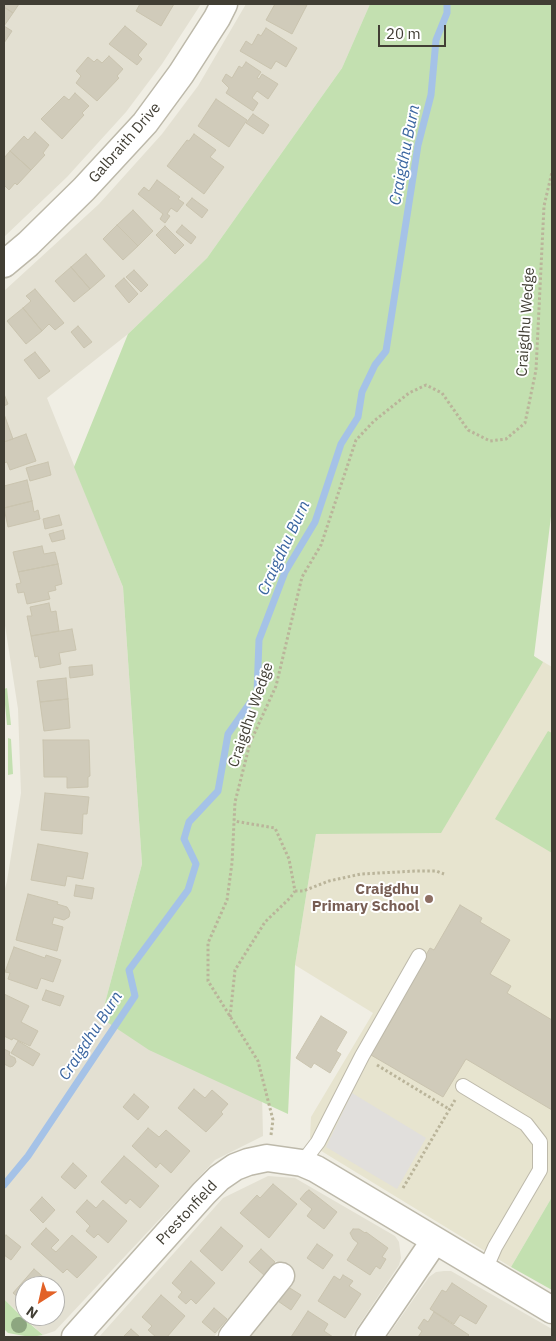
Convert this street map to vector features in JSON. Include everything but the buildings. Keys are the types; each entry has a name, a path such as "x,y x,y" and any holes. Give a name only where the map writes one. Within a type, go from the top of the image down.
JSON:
{"street":[{"name":"Galbraith Drive","path":"4,264 28,244 84,189 144,123 181,74 224,4"},
{"name":"Prestonfield","path":"75,1337 214,1183 235,1167 267,1158 302,1163 327,1175 552,1310"},
{"path":"369,1337 435,1240"},
{"path":"232,1337 281,1276"}],"lane":[{"path":"302,1163 318,1142 362,1056 419,956"},
{"path":"463,1086 526,1124 540,1142 540,1170 495,1247 485,1270"}],"path":[{"name":"Craigdhu Wedge","path":"267,1158 273,1120 258,1061 208,981 208,943 227,900 232,863 235,802 250,742 276,686 302,577 321,544 356,440 374,422 409,393 426,386 442,392 468,430 490,441 506,439 525,423 536,370 544,206 552,172"},
{"path":"230,1017 235,970 265,922 295,891 289,859 276,828 234,821"},
{"path":"295,891 303,891 329,881 361,874 416,870 436,871 444,874"},
{"path":"362,1056 449,1109"},
{"path":"403,1188 434,1136"}],"shaded area":[{"path":"4,4 201,4 162,64 126,112 67,177 4,237"},
{"path":"246,4 370,4 342,68 207,258 128,334 47,398 123,587 142,864 101,1018 262,1094 263,1136 215,1160 65,1320 65,1276 15,1276 15,1309 4,1299 4,892 21,793 18,709 4,619 4,291 99,204 162,134 198,86"},
{"name":"Craigdhu Primary School","path":"352,547 552,667 552,1197 511,1267 318,1149 310,1138 311,1117 373,1013 295,965 330,746"},
{"path":"352,1093 426,1138 397,1189 326,1147"},
{"path":"268,1176 295,1178 395,1236 399,1242 401,1258 399,1265 351,1337 244,1337 293,1274 276,1261 214,1337 99,1337 223,1198"},
{"path":"451,1271 552,1329 552,1337 387,1337 429,1277 436,1272"},
{"path":"33,1326 60,1326 55,1331 43,1335"}],"green space":[{"path":"370,4 552,4 552,508 534,656 543,662 441,833 316,834 295,965 288,1114 149,1050 101,1018 142,864 123,587 74,467 128,334 207,258 342,68"},
{"path":"7,688 11,725 7,725 4,689"},
{"path":"548,731 552,733 552,853 495,819"},
{"path":"8,738 11,739 13,774 8,775"},
{"path":"552,1197 552,1290 511,1267"},
{"path":"4,1299 15,1310 15,1326 32,1326 43,1335 31,1337 8,1333 4,1329"}],"waterway":[{"name":"Craigdhu Burn","path":"4,1185 28,1156 135,996 129,970 188,890 196,864 184,839 189,822 218,791 228,734 257,693 259,640 285,572 315,522 341,444 358,417 362,392 375,365 386,351 418,145 431,95 436,40 447,13 447,4"}],"place":[{"name":"Craigdhu Primary School","path":"429,899"}]}
